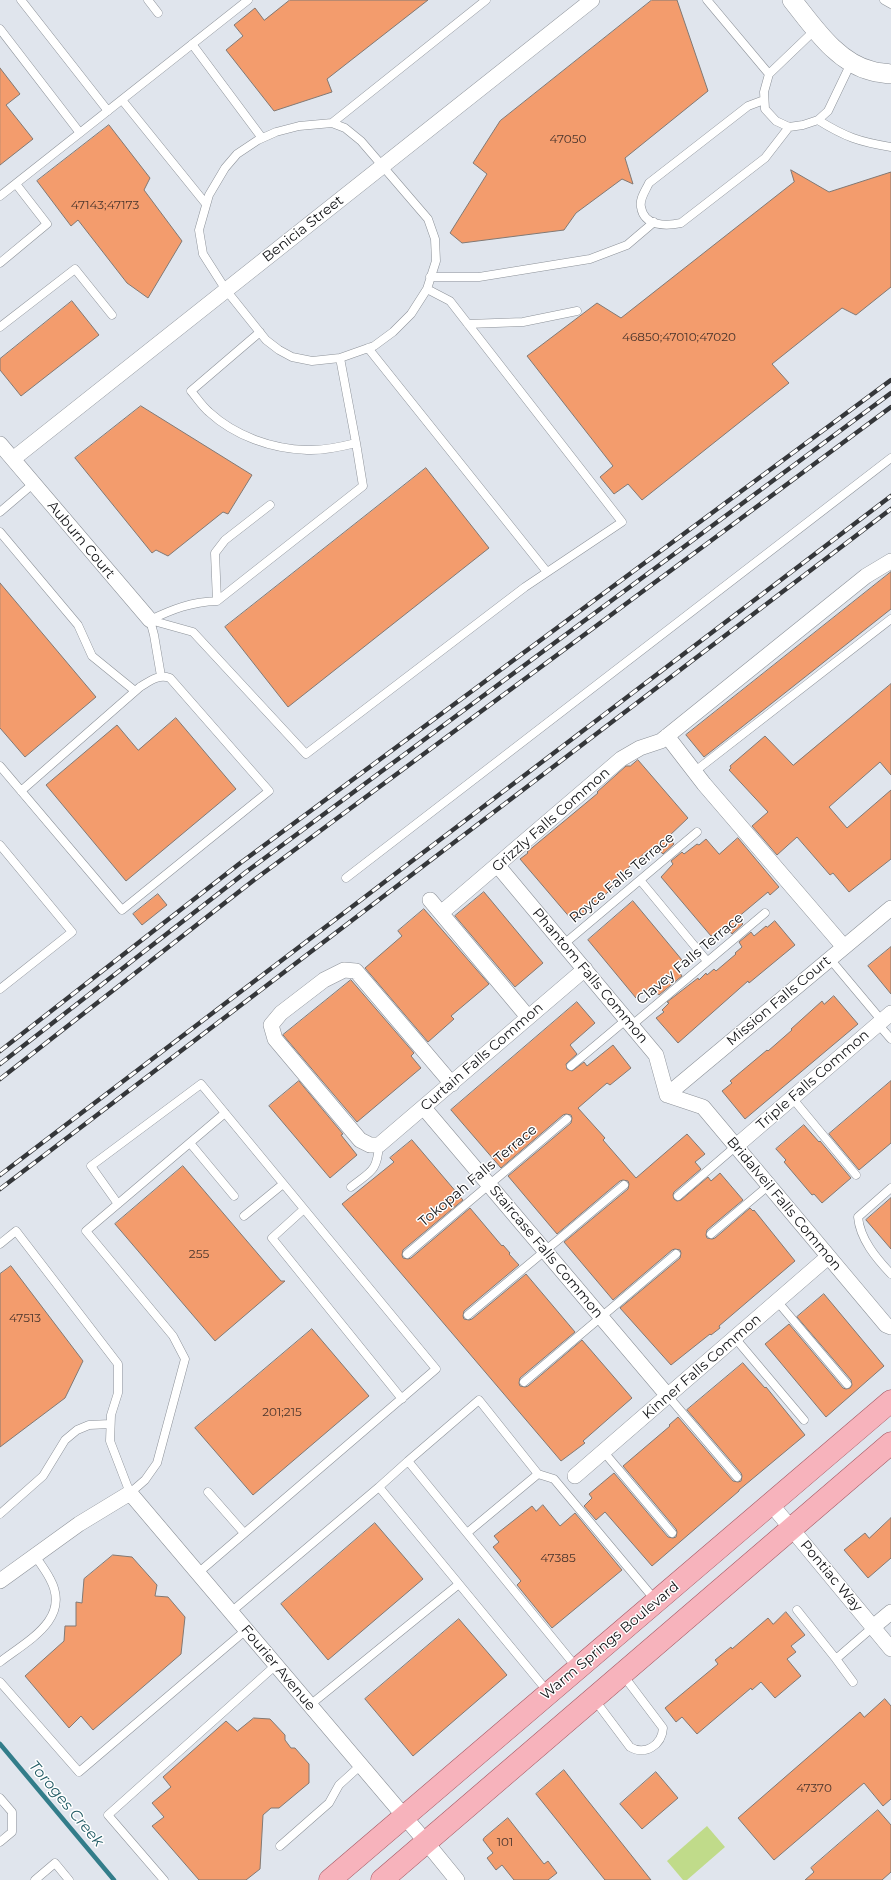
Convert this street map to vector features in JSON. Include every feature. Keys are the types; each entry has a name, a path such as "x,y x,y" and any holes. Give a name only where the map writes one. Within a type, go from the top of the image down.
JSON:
{"main road":[{"name":"Warm Springs Boulevard","path":"330,1880 891,1402"},
{"path":"382,1880 791,1528 891,1444"},
{"path":"656,1602 676,1627"}],"street":[{"name":"Benicia Street","path":"13,459 592,0"},
{"path":"792,0 816,30 836,50 852,61 871,71 891,74"},
{"name":"Auburn Court","path":"1,446 150,620"},
{"name":"Grizzly Falls Common","path":"441,914 621,759 640,748 661,741 866,576 891,561"},
{"path":"667,736 694,772 844,947"},
{"name":"Phantom Falls Common","path":"498,866 656,1055 667,1095"},
{"path":"430,900 528,1017"},
{"name":"Mission Falls Court","path":"667,1095 891,908"},
{"name":"Curtain Falls Common","path":"379,1145 585,969"},
{"path":"379,1145 370,1145 360,1140 275,1039 271,1025 281,1013 324,980 344,970 356,971 452,1084"},
{"name":"Triple Falls Common","path":"735,1147 884,1019"},
{"name":"Bridalveil Falls Common","path":"667,1095 703,1107 735,1147 886,1325 891,1327"},
{"name":"Staircase Falls Common","path":"424,1108 668,1396"},
{"name":"Kinner Falls Common","path":"575,1476 828,1257"},
{"path":"0,1581 79,1524 130,1493"},
{"name":"Fourier Avenue","path":"130,1493 426,1842 456,1880"},
{"name":"Pontiac Way","path":"771,1504 891,1649"},
{"path":"873,1628 891,1612"}],"lane":[{"path":"21,0 108,111"},
{"path":"148,0 158,13"},
{"path":"0,196 248,0"},
{"path":"332,122 486,0"},
{"path":"707,0 769,74"},
{"path":"884,0 891,4"},
{"path":"0,29 80,133"},
{"path":"816,30 769,74 764,92 765,109 776,121 789,127 803,125 818,120 828,111 852,61"},
{"path":"192,44 262,138"},
{"path":"122,100 206,204"},
{"path":"764,100 748,106 649,183 643,195 641,207 646,216 657,224 668,225 681,223 765,158 789,127"},
{"path":"818,120 841,134 863,142 891,147"},
{"path":"332,122 346,128 361,141 428,218 435,239 436,261 427,289 411,314 393,332 374,346 340,358 312,360 292,357 279,350 260,332 226,290 202,254 199,230 209,195 225,168 237,154 262,138 276,132 299,126 332,122"},
{"path":"0,263 47,224 16,184"},
{"path":"430,277 479,278 590,260 627,245 654,222"},
{"path":"0,328 75,269 112,315"},
{"path":"150,620 193,632 306,754 526,587 622,522 450,300 427,289"},
{"path":"468,324 523,322 577,311"},
{"path":"260,332 191,391 209,412 223,423 246,437 263,443 307,450 328,449 356,443"},
{"path":"368,348 547,572"},
{"path":"150,620 174,608 202,602 217,601 363,486 340,358"},
{"path":"346,878 891,458"},
{"path":"0,512 34,483"},
{"path":"217,601 215,553 225,540 270,505"},
{"path":"0,532 78,625 92,656 136,692"},
{"path":"694,772 891,619"},
{"path":"150,620 161,676"},
{"path":"0,766 21,791 122,910 268,791 170,678 161,676 136,692 21,791"},
{"name":"Royce Falls Terrace","path":"564,944 697,832"},
{"path":"0,845 72,932 0,989"},
{"path":"640,880 707,962"},
{"name":"Clavey Falls Terrace","path":"571,1066 707,962 765,913"},
{"path":"830,959 884,1019 891,1039"},
{"path":"118,1204 91,1166 201,1084 436,1369 198,1573"},
{"path":"793,1098 856,1175"},
{"path":"0,1244 16,1231 118,1364 118,1393 111,1415 110,1441 130,1493 145,1480 157,1463 185,1359 173,1336 86,1231 225,1113"},
{"name":"Tokopah Falls Terrace","path":"407,1254 567,1119"},
{"path":"190,1143 234,1196"},
{"path":"351,1187 374,1169 378,1162 379,1145"},
{"path":"678,1196 735,1147"},
{"path":"244,1216 283,1184"},
{"path":"468,1315 624,1185"},
{"path":"711,1234 768,1186"},
{"path":"891,1188 858,1217 859,1227 866,1241 879,1261 891,1274"},
{"path":"304,1209 272,1238 402,1399"},
{"path":"524,1382 676,1254"},
{"path":"777,1302 847,1384"},
{"path":"735,1338 804,1420"},
{"path":"668,1396 738,1477"},
{"path":"231,1612 479,1400 538,1474 554,1479 656,1602"},
{"path":"0,1514 42,1476 65,1440 77,1430 89,1425 110,1424"},
{"path":"603,1451 672,1533"},
{"path":"408,1461 577,1669"},
{"path":"467,1533 538,1474"},
{"path":"379,1487 549,1693"},
{"path":"208,1492 244,1533"},
{"path":"0,1662 44,1628 53,1617 56,1596 51,1580 35,1556"},
{"path":"310,1705 459,1584"},
{"path":"798,1610 853,1682"},
{"path":"836,1658 873,1628"},
{"path":"0,1682 79,1772 246,1630"},
{"path":"164,1880 108,1815 276,1665"},
{"path":"594,1698 630,1747 637,1751 646,1751 658,1743 662,1736 663,1728 634,1687 622,1674"},
{"path":"280,1846 329,1803 338,1785 361,1765"},
{"path":"0,1798 12,1812 12,1832 0,1842"},
{"path":"35,1880 55,1863 69,1880"}],"green space":[{"path":"707,1826 725,1847 687,1880 683,1880 667,1861"}],"building":[{"path":"290,0 428,0 327,79 332,92 274,111 226,50 243,36 234,25 255,8 264,20"},
{"path":"652,0 677,0 708,91 625,158 633,184 622,179 576,213 564,230 462,243 450,233 487,174 473,163 500,121"},
{"path":"0,68 20,94 6,105 33,139 0,165"},
{"path":"109,125 150,178 144,190 182,241 148,298 127,283 78,220 71,226 37,181"},
{"path":"791,170 829,192 891,172 891,287 856,315 842,308 772,364 789,383 642,500 628,484 614,494 600,477 613,466 527,356 597,303 621,318 794,182"},
{"path":"72,301 99,335 21,396 0,370 0,359"},
{"path":"141,406 252,475 228,514 223,512 168,556 156,550 152,553 75,458"},
{"path":"426,468 489,548 288,707 225,627"},
{"path":"891,572 891,609 704,757 686,735"},
{"path":"0,583 96,697 25,757 0,728"},
{"path":"891,684 891,775 880,762 829,807 847,828 891,790 891,859 849,892 833,873 830,875 797,837 777,855 752,826 768,812 729,770 731,768 730,766 765,736 793,765"},
{"path":"176,718 236,789 126,881 46,785 117,725 138,750"},
{"path":"638,760 688,818 668,837 674,844 663,854 655,847 649,852 648,850 628,868 622,875 623,876 616,882 617,884 579,918 577,916 572,920 520,859 598,793 597,792 626,766 630,766"},
{"path":"738,838 779,887 770,895 768,892 737,918 743,924 732,934 726,926 711,936 661,877 673,864 671,861 682,852 684,854 706,839 719,854"},
{"path":"484,892 543,963 515,987 455,916"},
{"path":"158,894 167,905 142,925 133,914"},
{"path":"633,901 682,960 675,966 682,976 659,995 651,988 636,998 588,940"},
{"path":"424,909 489,984 451,1016 454,1019 428,1042 365,968 402,936 398,931"},
{"path":"775,921 795,945 749,983 748,981 678,1043 656,1018 664,1012 662,1010 669,1003 667,1002 698,978 699,980 706,973 707,975 714,969 716,971 736,954 735,953 742,947 739,942 751,932 754,936"},
{"path":"891,947 891,994 868,966"},
{"path":"351,980 414,1053 411,1056 421,1068 357,1122 283,1035"},
{"path":"834,996 858,1024 745,1119 722,1091 732,1083 730,1081 767,1050 768,1051 822,1001 824,1004"},
{"path":"577,1002 595,1023 570,1045 577,1054 566,1064 567,1069 572,1071 584,1062 587,1066 613,1045 631,1068 610,1085 607,1083 578,1108 605,1138 603,1140 636,1178 687,1134 705,1154 695,1162 701,1169 674,1192 674,1199 677,1201 681,1200 708,1177 711,1181 720,1173 743,1200 707,1230 707,1238 715,1238 750,1208 753,1211 754,1210 795,1261 719,1326 720,1328 711,1335 710,1334 671,1365 620,1308 680,1258 680,1250 672,1250 613,1300 564,1242 628,1189 628,1181 620,1181 557,1234 508,1176 571,1123 571,1115 563,1115 501,1168 451,1110"},
{"path":"299,1081 343,1134 341,1135 357,1155 330,1178 269,1106"},
{"path":"891,1081 891,1143 859,1170 829,1134"},
{"path":"804,1125 819,1142 820,1141 851,1178 822,1203 814,1194 812,1195 784,1162 786,1160 776,1149"},
{"path":"412,1140 463,1200 403,1250 403,1258 411,1258 470,1208 519,1265 464,1311 464,1319 472,1319 526,1274 575,1332 520,1378 520,1386 528,1386 582,1340 632,1398 583,1441 585,1443 561,1461 342,1204 394,1162 390,1158"},
{"path":"183,1166 281,1281 285,1281 215,1341 115,1224"},
{"path":"891,1198 891,1249 866,1220"},
{"path":"11,1266 83,1361 65,1398 0,1447 0,1274"},
{"path":"824,1294 884,1366 826,1417 765,1344 789,1324 843,1388 850,1388 852,1385 851,1380 797,1317"},
{"path":"312,1329 369,1396 253,1495 195,1428"},
{"path":"743,1363 765,1388 766,1387 805,1435 652,1566 605,1512 596,1520 584,1506 592,1498 589,1494 614,1473 668,1537 676,1537 676,1529 623,1466 670,1426 669,1425 678,1417 733,1481 741,1481 741,1473 687,1410"},
{"path":"543,1505 560,1526 575,1513 622,1570 552,1628 517,1585 521,1581 493,1547 499,1542 494,1536 532,1506 536,1511"},
{"path":"891,1518 891,1558 868,1578 844,1550 865,1533 869,1538"},
{"path":"375,1523 423,1579 328,1660 281,1604"},
{"path":"113,1555 132,1557 157,1585 155,1596 168,1597 185,1617 181,1654 93,1730 81,1716 69,1728 25,1676 64,1641 65,1626 76,1626 76,1602 82,1603 84,1579"},
{"path":"786,1612 805,1635 791,1646 796,1652 787,1659 801,1676 775,1698 761,1682 752,1690 751,1688 697,1734 682,1717 676,1722 665,1708 718,1664 715,1660 731,1647 732,1649 768,1618 773,1624"},
{"path":"459,1619 507,1675 413,1756 365,1699"},
{"path":"885,1699 891,1706 891,1799 883,1806 864,1783 774,1860 738,1818 860,1712 864,1717"},
{"path":"254,1718 270,1719 285,1735 285,1740 291,1748 295,1748 309,1764 309,1783 279,1808 271,1808 263,1815 260,1869 246,1880 199,1880 152,1826 164,1817 152,1803 171,1787 163,1777 226,1721 237,1731"},
{"path":"564,1770 651,1880 605,1880 536,1794"},
{"path":"656,1772 678,1798 642,1829 620,1804"},
{"path":"878,1810 891,1825 891,1872 882,1880 805,1880 814,1872 811,1868"},
{"path":"508,1818 544,1864 548,1861 557,1873 548,1880 514,1880 502,1865 496,1870 487,1858 493,1853 483,1840 484,1838"}],"waterway":[{"name":"Toroges Creek","path":"0,1744 114,1880"}],"railway":[{"path":"0,1051 239,864 891,380"},
{"path":"0,1064 246,872 891,393"},
{"path":"0,1079 254,880 891,407"},
{"path":"0,1175 891,496"},
{"path":"0,1189 891,509"}]}
